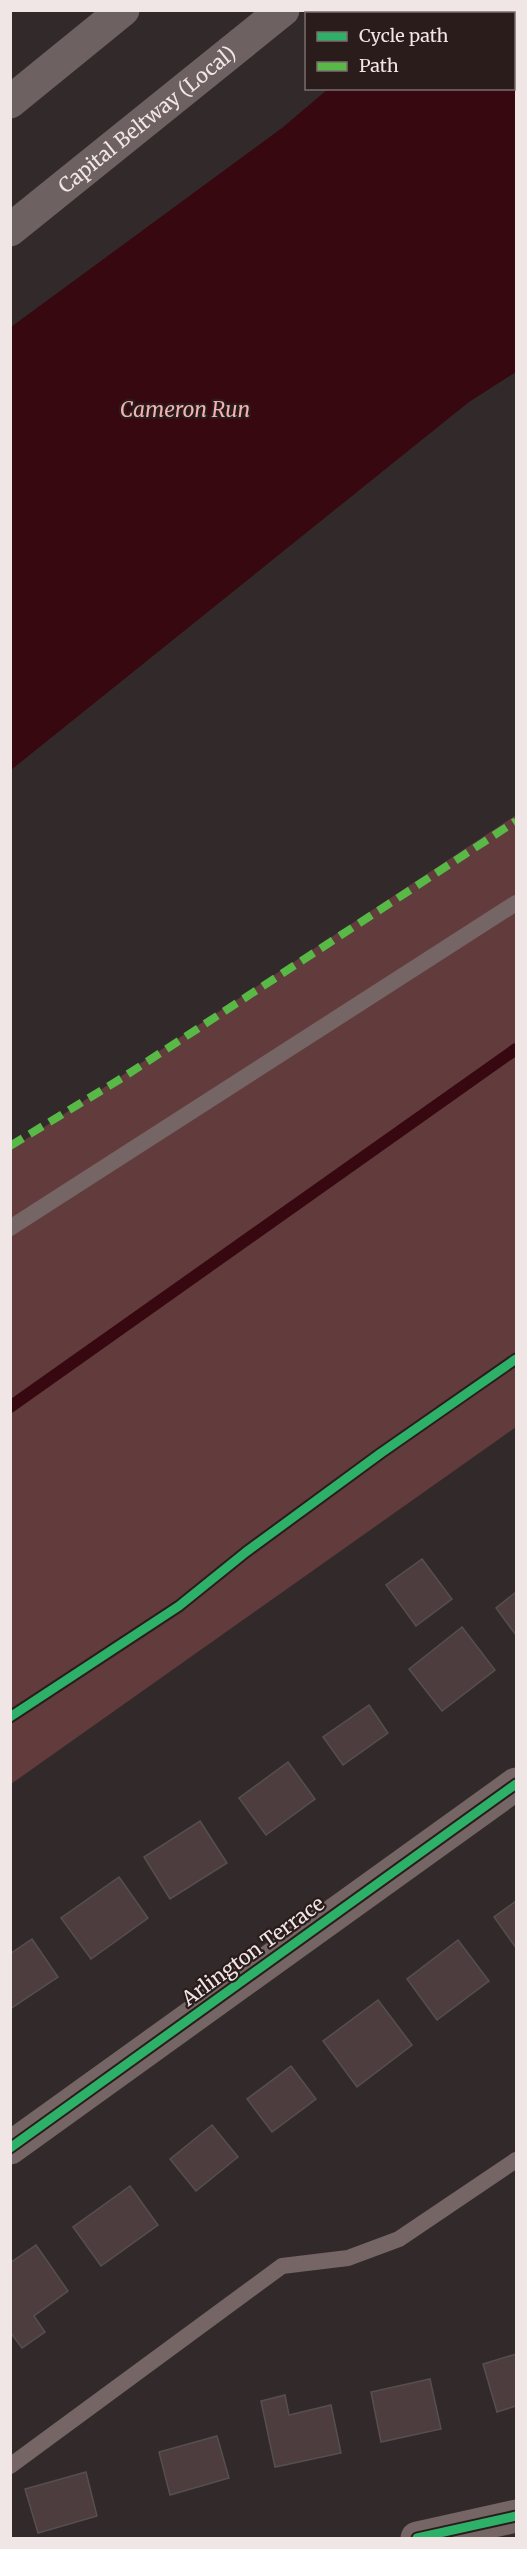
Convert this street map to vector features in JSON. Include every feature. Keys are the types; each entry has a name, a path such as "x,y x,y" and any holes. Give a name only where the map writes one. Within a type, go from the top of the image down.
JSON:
{"highway":[{"path":"10,102 123,10"},
{"name":"Capital Beltway (Local)","path":"10,230 283,10"}],"street":[{"name":"Arlington Terrace","path":"10,2148 516,1784"},
{"path":"417,2538 516,2516"}],"lane":[{"path":"10,1228 516,903"},
{"path":"10,2466 282,2266 348,2258 399,2239 516,2160"}],"shaded area":[{"path":"516,815 516,1427 11,1784 11,1149"}],"water":[{"name":"Cameron Run","path":"419,10 516,11 516,372 469,402 11,770 11,327 282,128 327,90 515,90 515,12 416,12"}],"building":[{"path":"422,1559 452,1599 416,1626 386,1585"},
{"path":"516,1592 516,1635 496,1608"},
{"path":"462,1627 495,1670 442,1711 409,1669"},
{"path":"369,1705 388,1733 343,1765 323,1737"},
{"path":"288,1762 315,1799 266,1835 239,1798"},
{"path":"200,1821 227,1863 170,1899 144,1857"},
{"path":"119,1877 148,1918 91,1959 61,1918"},
{"path":"516,1901 516,1948 494,1917"},
{"path":"32,1939 58,1977 10,2009 10,1954"},
{"path":"458,1940 489,1981 437,2020 407,1979"},
{"path":"378,2000 412,2045 357,2087 323,2041"},
{"path":"291,2066 316,2099 272,2132 247,2099"},
{"path":"212,2125 238,2157 196,2191 170,2159"},
{"path":"130,2186 158,2225 101,2266 73,2227"},
{"path":"36,2245 68,2291 34,2316 45,2332 22,2348 10,2332 10,2263"},
{"path":"516,2354 516,2406 497,2412 483,2364"},
{"path":"430,2379 441,2429 381,2442 371,2392"},
{"path":"285,2395 289,2415 331,2405 341,2453 275,2467 261,2401"},
{"path":"217,2436 229,2478 170,2495 159,2452"},
{"path":"86,2472 97,2516 38,2533 25,2489"}],"waterway":[{"path":"10,1407 516,1049"}],"marked path":[{"path":"10,1146 122,1078 516,821"}],"cycle path":[{"path":"10,1717 179,1606 246,1552 381,1453 516,1359"},
{"path":"10,2148 516,1784"},
{"path":"417,2538 516,2516"}]}
